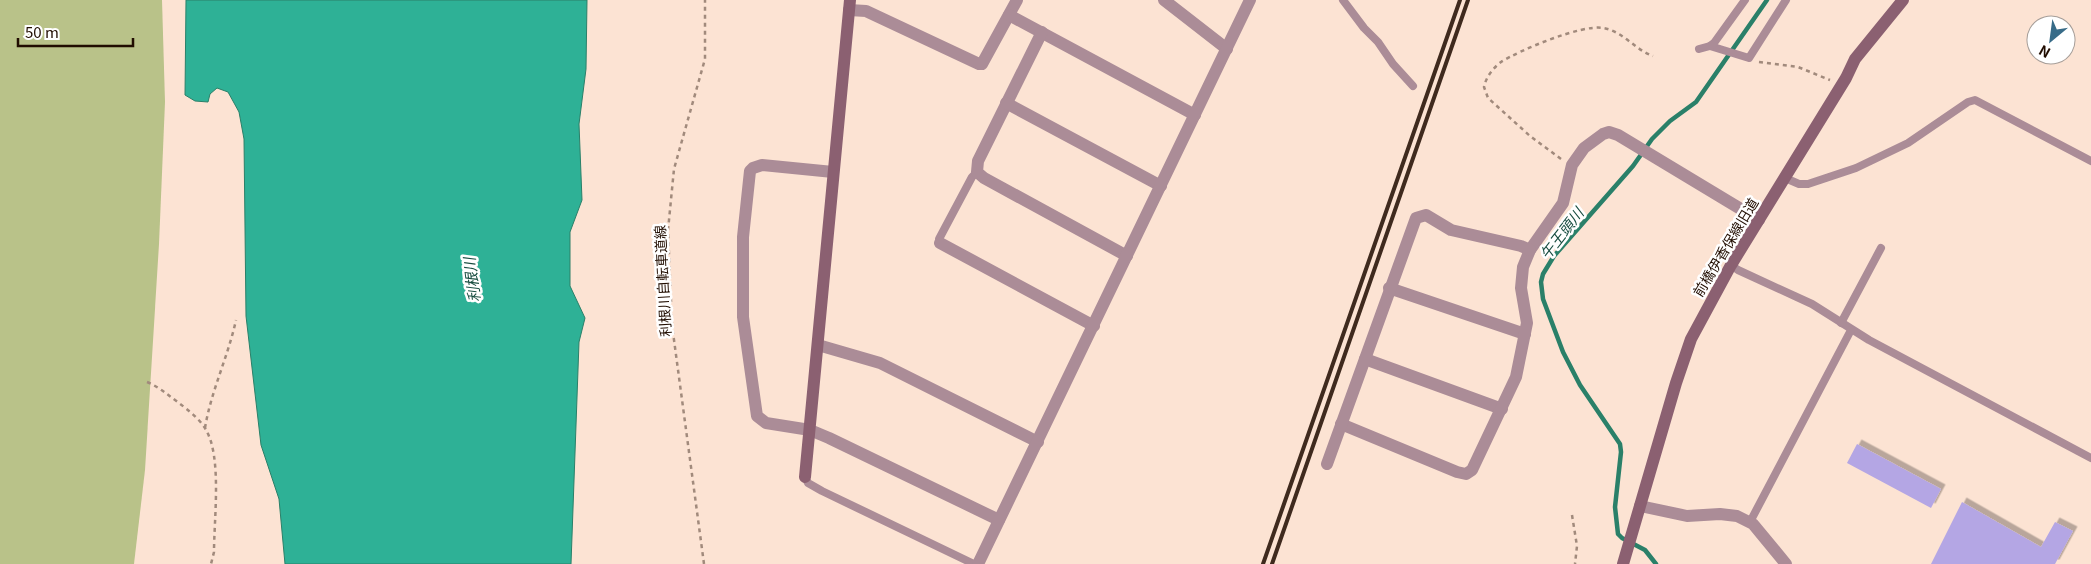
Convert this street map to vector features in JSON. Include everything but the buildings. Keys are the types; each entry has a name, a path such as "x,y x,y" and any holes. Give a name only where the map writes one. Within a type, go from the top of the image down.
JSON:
{"street":[{"path":"805,477 850,5 982,64 1017,0"},
{"path":"1164,0 1227,49"},
{"path":"976,564 1038,442 1250,0"},
{"name":"前橋伊香保線旧道","path":"1624,559 1686,352 1700,321 1731,265 1841,86 1855,59 1903,0"},
{"path":"1009,15 1195,115"},
{"path":"1042,32 978,161 977,172 984,178 1127,256"},
{"path":"1006,103 1161,186"},
{"path":"1341,424 1457,472 1466,474 1472,470 1516,377 1527,315 1521,288 1524,267 1530,250 1563,203 1569,173 1578,156 1590,143 1603,134 1609,132 1618,135 1758,220"},
{"path":"833,172 762,165 753,168 749,177 742,237 742,317 757,416 766,424 810,430 999,520"},
{"path":"1327,464 1413,221 1423,214 1451,230 1521,246 1530,250"},
{"path":"940,243 1094,326"},
{"path":"1389,288 1525,334"},
{"path":"818,345 880,362 1038,442"},
{"path":"1365,359 1502,409"},
{"path":"1640,506 1686,516 1731,515 1750,522 1786,564"}],"lane":[{"path":"1344,0 1364,28 1378,42 1393,64 1413,86"},
{"path":"1699,49 1710,46 1719,38 1745,0"},
{"path":"1710,46 1748,59 1786,0"},
{"path":"1785,178 1799,184 1808,184 1856,168 1908,143 1968,102 1975,100 2091,161"},
{"path":"940,243 939,239 972,177 977,172"},
{"path":"1841,323 1881,248"},
{"path":"1731,265 1812,304 1851,330 2091,458"},
{"path":"1750,522 1851,330"},
{"path":"805,477 808,483 822,492 976,564"}],"path":[{"name":"利根川自転車道線","path":"704,564 673,332 668,230 674,169 705,59 705,0"},
{"path":"1566,163 1530,136 1488,98 1484,87 1493,69 1502,62 1548,40 1576,31 1599,27 1618,33 1641,50 1653,56"},
{"path":"1748,59 1762,63 1798,66 1841,86"},
{"path":"206,428 208,408 230,347 236,320"},
{"path":"147,382 155,385 184,408 206,428 211,439 215,464 214,552 211,564"},
{"path":"1572,515 1577,546 1575,564"}],"green space":[{"path":"0,0 162,0 165,102 159,244 145,470 134,564 0,564"}],"water":[{"name":"利根川","path":"186,0 587,0 586,69 579,124 582,200 570,232 570,286 585,318 579,342 571,564 285,564 279,499 261,445 246,316 244,139 239,112 228,92 217,88 210,94 208,102 195,101 185,95"}],"waterway":[{"name":"午王頭川","path":"1656,564 1645,550 1618,534 1615,507 1621,452 1620,444 1580,385 1563,352 1543,299 1541,282 1543,274 1554,256 1633,166 1652,139 1670,121 1696,102 1767,0"}],"railway":[{"path":"1263,564 1460,0"},
{"path":"1272,564 1468,0"}]}
